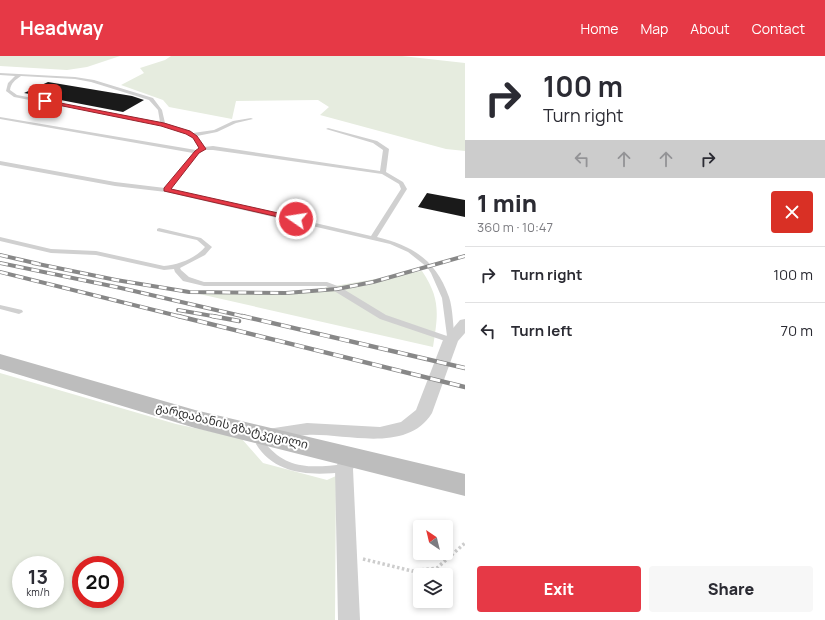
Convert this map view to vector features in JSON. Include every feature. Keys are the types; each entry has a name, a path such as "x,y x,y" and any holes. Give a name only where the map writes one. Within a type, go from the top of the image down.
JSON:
{"main road":[{"name":"გარდაბანის გზატკეცილი","path":"0,361 195,418 265,435 347,462 389,466 465,485"}],"street":[{"path":"265,435 307,429 380,433 406,427 423,413 451,340 465,323"},
{"path":"347,462 347,555 350,620"}],"lane":[{"path":"0,74 75,78 92,81 151,98 160,110 162,124"},
{"path":"20,75 10,82 8,87 8,91 16,96 162,124 188,132 192,135 200,150"},
{"path":"0,118 200,150 213,148 384,173 401,183 404,189 395,200 386,218 373,238"},
{"path":"192,135 215,131 235,122 251,120"},
{"path":"328,129 375,142 386,149 384,173"},
{"path":"166,190 200,150"},
{"path":"0,163 115,184 166,190 373,238 402,247 410,251 429,266 434,273 446,298 451,340 383,316 327,284 204,284 186,279 177,271 177,267"},
{"path":"0,239 52,251 96,253 164,268 177,267 203,254 209,247 198,240 159,230"},
{"path":"0,307 19,312"}],"path":[{"path":"347,555 412,571 437,568 461,548 465,542"}],"shaded area":[{"path":"0,56 120,56 87,67 67,70 0,66"},
{"path":"171,56 402,56 465,63 465,151 446,149 320,115 329,107 318,100 236,101 232,119 169,107 163,100 121,85 144,73 140,68 165,60"},
{"path":"422,271 428,281 435,299 437,316 433,347 195,293 294,293"},
{"path":"0,373 176,424 241,438 263,463 327,480 336,476 335,620 0,620"}],"building":[{"path":"48,82 132,96 144,100 123,112 24,93"},
{"path":"427,193 465,200 465,217 418,207"}],"railway":[{"path":"0,255 39,264"},
{"path":"33,263 116,280 189,292 286,293 337,289 373,282 465,256"},
{"path":"0,263 121,288 246,317"},
{"path":"0,272 182,317"},
{"path":"178,310 218,317"},
{"path":"178,316 465,387"},
{"path":"212,316 239,321"},
{"path":"242,316 465,368"}],"route":[{"path":"45,101 162,124 188,132 195,137 203,149 197,152 166,190 296,219"}]}
